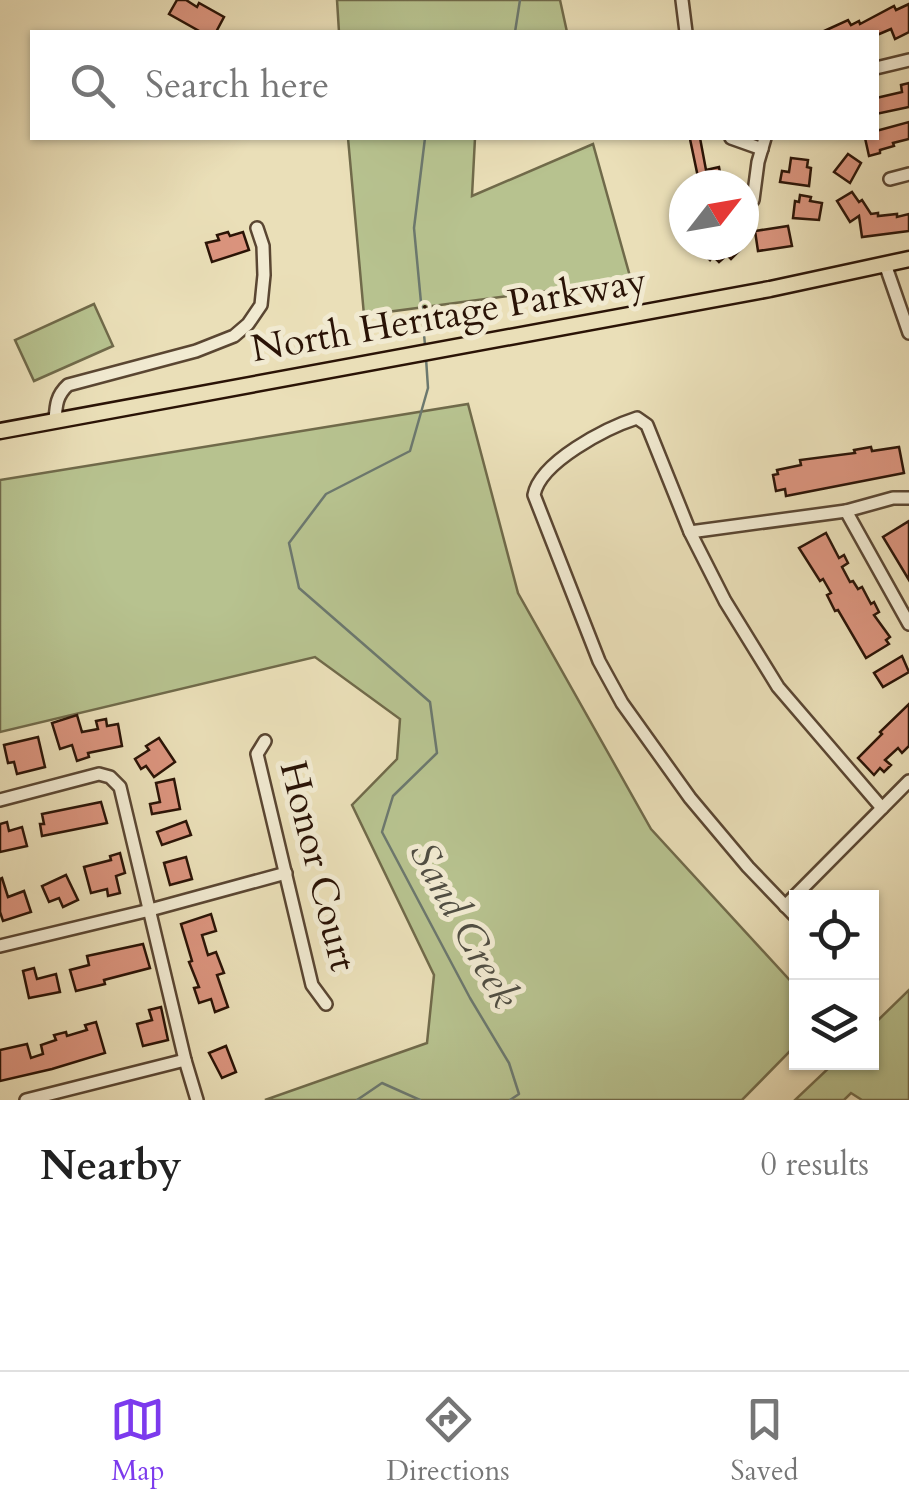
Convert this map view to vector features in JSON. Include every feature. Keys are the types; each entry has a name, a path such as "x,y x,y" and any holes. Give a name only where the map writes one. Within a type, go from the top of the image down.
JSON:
{"main road":[{"name":"North Heritage Parkway","path":"0,432 770,290 909,259"}],"street":[{"path":"682,0 686,30"},
{"path":"879,67 909,60"},
{"path":"759,172 764,143"},
{"path":"890,179 909,174"},
{"path":"54,421 59,393 68,385 196,351 234,336 248,324 261,305 263,246 258,228"},
{"path":"884,264 909,334"},
{"path":"789,909 690,798 622,703 599,661 573,598 534,495 536,482 550,468 615,425 637,418 648,425 690,532 725,601 778,688 882,808"},
{"path":"690,532 846,511 893,498 909,498"},
{"path":"846,511 909,624"},
{"name":"Honor Court","path":"265,741 257,754 312,986 326,1004"},
{"path":"0,800 99,774 110,777 120,787 197,1100"},
{"path":"786,906 909,781"},
{"path":"0,946 286,873"},
{"path":"26,1100 185,1060"}],"green space":[{"path":"337,0 560,0 567,30 339,30"},
{"path":"348,140 475,140 472,196 593,144 631,280 364,315"},
{"path":"94,304 113,346 34,381 15,340"},
{"path":"468,404 518,593 651,829 789,979 789,1052 742,1100 265,1100 427,1043 434,975 352,805 397,759 400,719 315,657 0,732 0,480"},
{"path":"909,990 909,1100 862,1100 851,1093 844,1100 795,1100 827,1070 879,1070 879,1019"}],"building":[{"path":"177,0 186,0 224,17 217,30 197,30 169,14"},
{"path":"909,4 909,32 895,39 891,29 879,34 879,30 826,30 848,20 851,25 859,21 860,24 894,6 896,10"},
{"path":"909,83 909,107 879,113 879,97 902,92 901,85"},
{"path":"909,122 909,139 869,156 865,140 879,140 879,130"},
{"path":"690,140 700,140 706,170 696,170"},
{"path":"848,154 861,163 850,183 834,172"},
{"path":"791,158 808,160 809,186 780,182 782,171 789,172"},
{"path":"852,192 871,214 909,214 909,231 862,237 859,216 850,222 837,201"},
{"path":"800,195 822,203 819,220 793,218 795,201 799,202"},
{"path":"788,226 792,246 759,251 759,230"},
{"path":"228,232 230,236 243,232 249,250 212,262 206,243 219,240 217,235"},
{"path":"871,447 872,451 899,447 904,473 786,496 785,489 776,491 773,475 778,474 777,470 801,465 800,460 855,453 854,450"},
{"path":"909,521 909,580 883,537"},
{"path":"826,533 839,558 844,555 848,563 842,567 850,582 858,589 862,587 871,604 874,602 879,612 874,615 890,637 886,640 889,644 866,658 838,610 835,611 823,579 820,581 799,548"},
{"path":"902,656 909,672 883,687 874,673"},
{"path":"909,704 909,746 902,753 898,748 885,760 891,765 874,775 858,758"},
{"path":"77,715 82,732 98,729 96,721 106,719 107,726 118,724 122,746 88,753 89,757 77,761 72,745 60,749 52,723"},
{"path":"38,737 45,767 17,774 14,762 8,763 4,745"},
{"path":"159,738 175,762 154,777 146,766 141,769 135,759"},
{"path":"174,779 180,809 152,814 150,804 160,802 156,783"},
{"path":"101,802 107,823 42,836 42,814"},
{"path":"186,821 191,835 162,845 157,832"},
{"path":"7,822 9,831 22,827 27,846 0,852 0,824"},
{"path":"120,853 125,873 116,876 120,893 108,896 107,889 91,893 84,867 111,860 110,856"},
{"path":"186,857 192,879 170,885 164,863"},
{"path":"66,875 78,900 63,907 59,898 49,902 42,886"},
{"path":"2,878 8,897 24,891 31,912 3,921"},
{"path":"211,914 216,931 202,935 208,955 216,952 224,973 217,975 228,1007 215,1012 211,999 199,1003 194,988 199,987 181,924"},
{"path":"143,944 150,968 76,991 70,970 89,965 87,956"},
{"path":"34,968 37,979 56,974 60,992 29,998 23,971"},
{"path":"161,1007 168,1040 143,1046 137,1024 152,1020 149,1010"},
{"path":"96,1022 105,1053 0,1081 0,1050 27,1044 31,1058 43,1054 41,1045 56,1040 54,1035 87,1030 85,1025"},
{"path":"226,1046 236,1072 222,1078 209,1053"}],"waterway":[{"name":"Sand Creek","path":"515,30 520,0"},
{"name":"Sand Creek","path":"425,140 414,228 425,345"},
{"name":"Sand Creek","path":"426,358 428,388 410,451 326,494 289,543 299,588 430,702 437,753 393,796 382,832 509,1063 519,1094 510,1100"},
{"name":"Sand Creek","path":"357,1100 382,1083 420,1100"}]}
